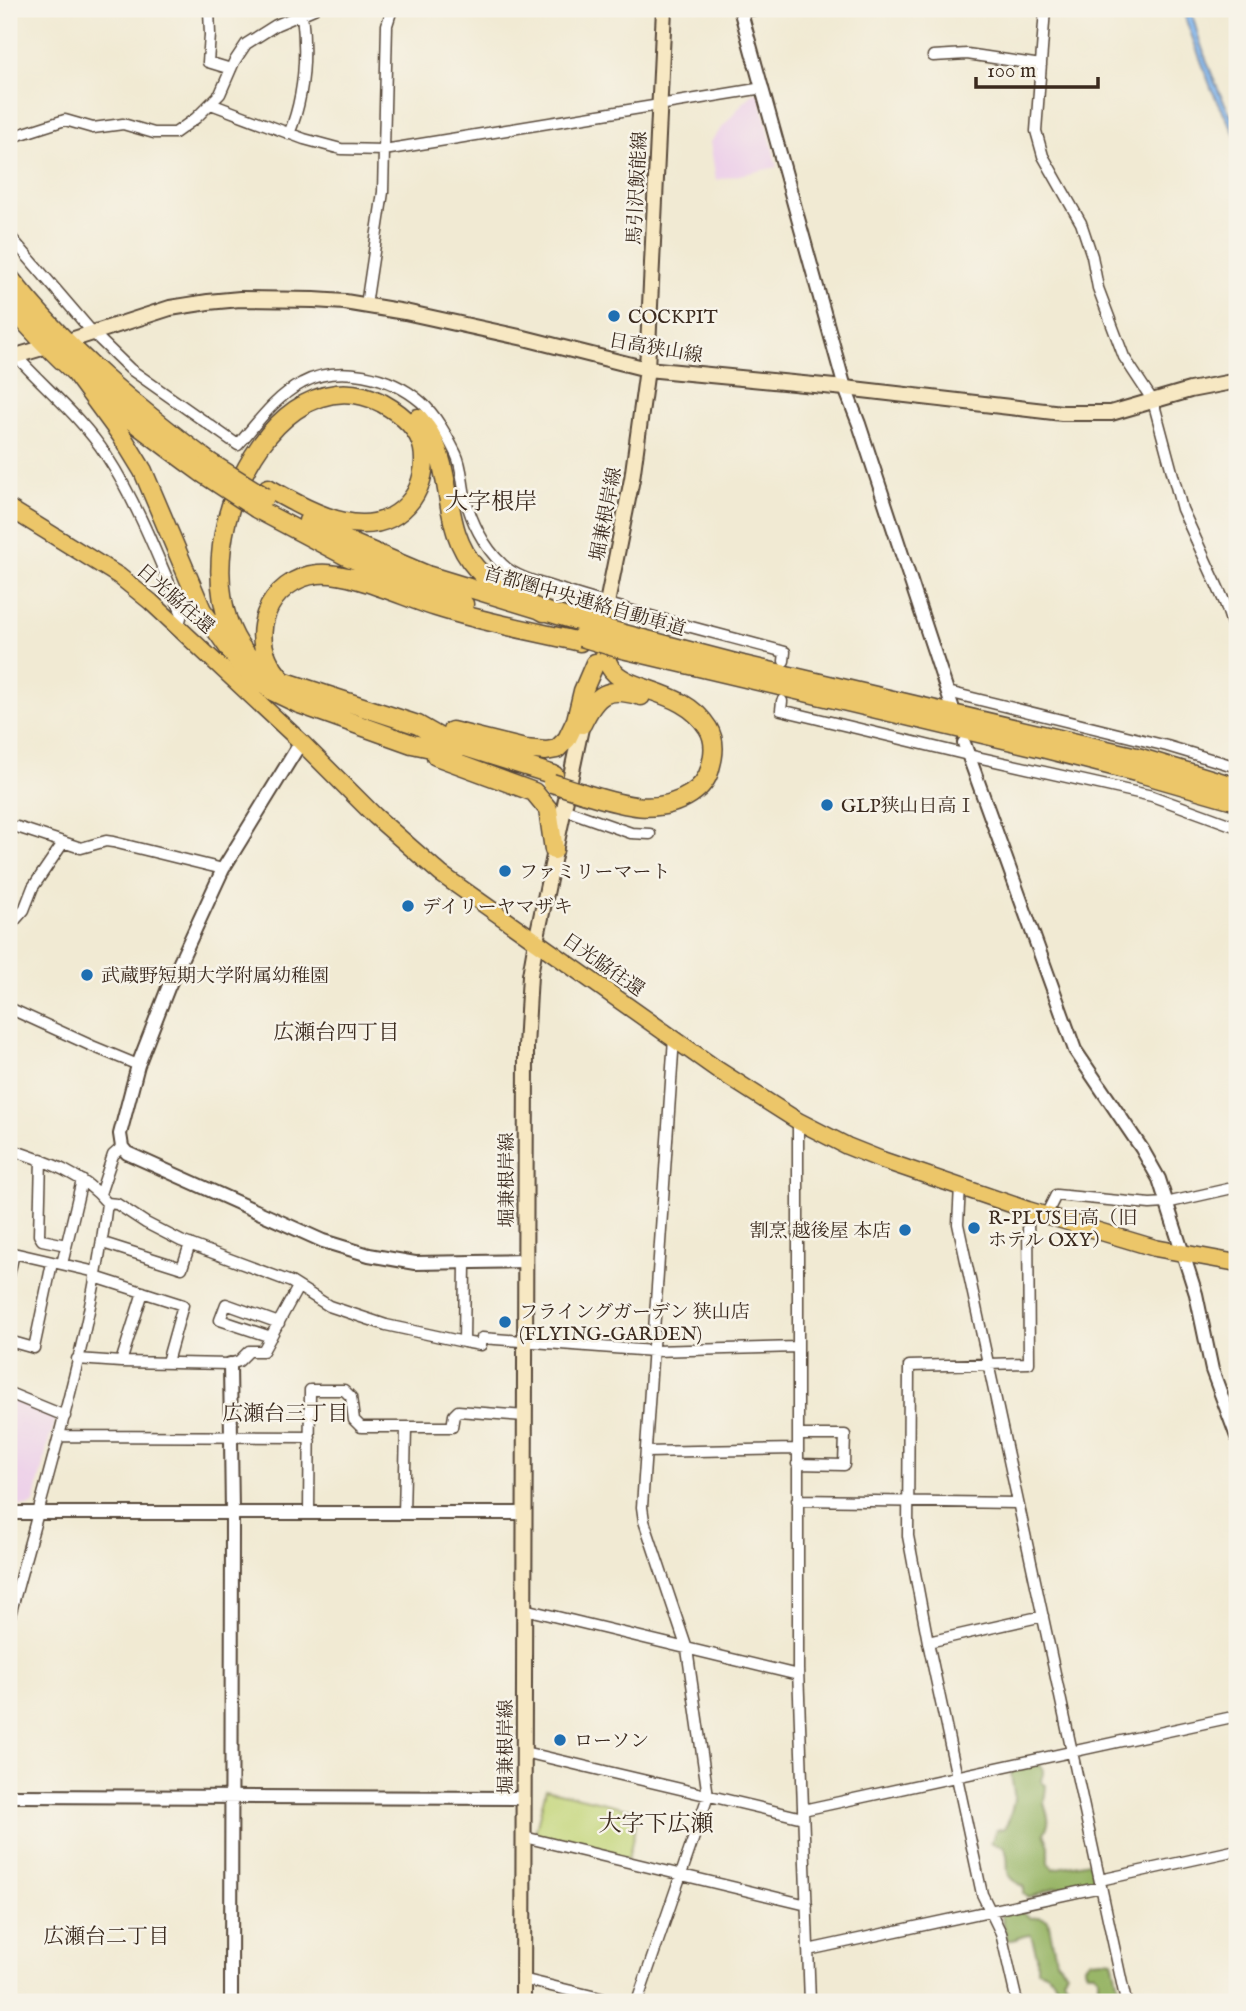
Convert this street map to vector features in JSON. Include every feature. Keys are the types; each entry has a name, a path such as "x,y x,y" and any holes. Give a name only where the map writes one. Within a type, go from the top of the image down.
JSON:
{"highway":[{"name":"首都圏中央連絡自動車道","path":"9,277 45,321 71,347 208,464"},
{"name":"首都圏中央連絡自動車道","path":"9,303 74,371 141,428 208,464 263,498 348,557 415,586 488,612 582,634"},
{"path":"74,371 121,435 143,471 197,600 211,624 247,671 274,692 412,744 441,759 534,792 548,809 554,850"},
{"path":"230,648 215,608 211,581 218,525 238,465 263,427 289,402 308,393 344,385 369,388 397,400 418,418 432,436 442,466 458,544 476,568 495,584 544,612"},
{"path":"263,498 349,523 381,521 406,506 417,492 424,463 419,436 398,412 374,400 337,395 298,407 270,433 253,457 224,530 220,583 224,611 242,649 262,671 283,681 418,725 525,749 546,751 556,748 567,739 595,663"},
{"name":"首都圏中央連絡自動車道","path":"263,498 354,544 426,575 544,612 582,634"},
{"name":"日光脇往還","path":"9,508 118,576 301,742 413,850 467,894 718,1070 798,1121 862,1152 1028,1210 1143,1244 1237,1263"},
{"path":"283,681 266,657 262,626 269,606 280,591 301,578 318,574 344,576 436,607 619,640"},
{"path":"584,788 628,806 666,806 682,800 698,789 708,776 713,761 715,744 710,730 699,716 674,697 625,681 610,668 606,657 606,609"},
{"name":"首都圏中央連絡自動車道","path":"619,640 743,665 1141,758 1237,788"},
{"name":"首都圏中央連絡自動車道","path":"619,640 1069,755 1237,802"},
{"path":"412,744 443,749 626,797 668,798 691,786 705,761 704,741 692,722 673,707 651,698 610,691 590,708 582,724"},
{"path":"418,725 446,741 553,779"}],"main road":[{"name":"馬引沢飯能線","path":"647,369 664,9"},
{"name":"日高狭山線","path":"74,339 170,308 240,299 304,300 366,305 524,338 647,369 1081,415 1111,413 1202,387 1237,381"},
{"path":"11,354 39,349"},
{"name":"堀兼根岸線","path":"523,2002 526,1047 530,975 632,479 647,369"}],"street":[{"path":"209,9 208,62 231,69"},
{"path":"9,138 65,120 93,128 123,124 154,133 175,133 196,118 220,94 246,44 276,25 314,9"},
{"path":"366,305 383,192 387,25 392,9"},
{"path":"758,9 741,11 845,388 952,706"},
{"path":"1045,9 1036,131 1043,156 1081,223 1092,256 1098,288 1125,357 1153,401 1182,509 1225,603 1237,639"},
{"path":"289,134 300,101 304,72 306,51 302,14"},
{"path":"933,56 967,54 1041,65"},
{"path":"211,104 289,134 341,149 384,150 763,88"},
{"path":"9,235 93,333 130,369 238,445 282,395 303,382 324,375 351,374 373,377 403,389 422,402 439,423 458,457 466,499 478,532 503,566 606,609 785,652 784,661"},
{"path":"11,354 69,411 106,454 148,533 178,603 182,614 178,628"},
{"path":"947,692 1237,766"},
{"path":"782,701 781,710 966,749 1152,796 1237,827"},
{"path":"301,742 223,869 168,988 138,1065 120,1134 122,1147 127,1153 324,1241 392,1261 465,1264 525,1261"},
{"path":"966,749 1075,1050 1142,1149 1159,1179 1196,1294 1212,1370 1237,1437"},
{"path":"563,809 631,833 650,834"},
{"path":"9,827 17,827 81,848 106,841 113,842 223,869"},
{"path":"9,928 24,910 33,887 63,843"},
{"path":"9,1008 138,1065"},
{"path":"637,2002 708,1796 687,1649 644,1521 642,1507 674,1038"},
{"path":"798,1121 798,1675 810,2002"},
{"path":"100,1194 113,1155 122,1147"},
{"path":"9,1149 82,1180 91,1185 107,1203 103,1243 65,1416 9,1619"},
{"path":"40,1160 39,1235 42,1240 66,1245"},
{"path":"9,1340 34,1348 57,1264 66,1245 82,1180"},
{"path":"960,1186 958,1224 1126,2002"},
{"path":"1046,1215 1056,1195 1150,1204 1237,1187"},
{"path":"107,1203 117,1204 146,1223 190,1244 290,1282 329,1306 386,1325 464,1342 481,1345 482,1338 653,1351 797,1347"},
{"path":"1017,2002 1001,1933 982,1894 908,1536 909,1366 1029,1363 1028,1210"},
{"path":"103,1243 182,1268 190,1244"},
{"path":"9,1275 11,1252 96,1275 183,1305 167,1362"},
{"path":"464,1342 465,1264"},
{"path":"77,1359 230,1364 239,1361 249,1351 263,1351 298,1287"},
{"path":"121,1362 143,1292"},
{"path":"271,1337 220,1320 226,1304 279,1323"},
{"path":"230,1364 232,2002"},
{"path":"309,1513 310,1390 344,1390 351,1397 354,1420 360,1427 452,1427 454,1415 458,1411 525,1416"},
{"path":"9,1393 65,1416"},
{"path":"404,1514 406,1428"},
{"path":"797,1464 844,1465 845,1435 798,1435"},
{"path":"59,1436 310,1437"},
{"path":"646,1452 797,1449"},
{"path":"797,1500 1017,1503"},
{"path":"9,1513 525,1513"},
{"path":"524,1609 798,1675"},
{"path":"928,1642 1043,1616"},
{"path":"524,1752 708,1796 803,1814 957,1776 1237,1716"},
{"path":"9,1796 524,1798"},
{"path":"524,1837 807,1905"},
{"path":"808,1950 992,1910 1237,1850"},
{"path":"523,1979 617,2002"}],"shaded area":[{"path":"759,92 777,167 716,180 710,142 743,103"},
{"path":"9,1398 57,1417 34,1503 30,1506 9,1506"}],"green space":[{"path":"1040,1764 1043,1771 1042,1783 1046,1785 1044,1803 1048,1821 1044,1833 1049,1846 1049,1863 1053,1869 1089,1862 1093,1865 1094,1884 1076,1888 1056,1887 1029,1898 1024,1894 1024,1886 1008,1874 1004,1846 991,1843 996,1830 1005,1828 1012,1809 1014,1795 1011,1773 1017,1767"},
{"path":"546,1789 639,1811 628,1859 534,1837"},
{"path":"1019,1910 1031,1918 1048,1920 1056,1960 1067,1972 1063,1978 1072,1990 1088,2002 1060,2002 1054,1981 1048,1974 1037,1970 1037,1956 1031,1935 1007,1940 1001,1912"},
{"path":"1091,1960 1112,1960 1122,2002 1092,2002 1098,1993 1098,1976 1094,1972 1087,1972 1084,1966"}],"water":[{"path":"1185,9 1191,9 1203,51 1233,120 1237,138 1212,90 1186,20"}],"place":[{"name":"COCKPIT","path":"614,316"},
{"name":"GLP狭山日高Ⅰ","path":"827,805"},
{"name":"ファミリーマート","path":"505,871"},
{"name":"デイリーヤマザキ","path":"408,906"},
{"name":"武蔵野短期大学附属幼稚園","path":"87,975"},
{"name":"R-PLUS日高（旧 ホテル OXY）","path":"974,1228"},
{"name":"割烹 越後屋 本店","path":"905,1230"},
{"name":"フライングガーデン 狭山店 (FLYING-GARDEN)","path":"505,1322"},
{"name":"ローソン","path":"560,1740"}],"district":[{"name":"大字根岸","path":"491,501"},
{"name":"広瀬台四丁目","path":"336,1032"},
{"name":"広瀬台三丁目","path":"285,1413"},
{"name":"大字下広瀬","path":"656,1823"},
{"name":"広瀬台二丁目","path":"106,1936"}]}
